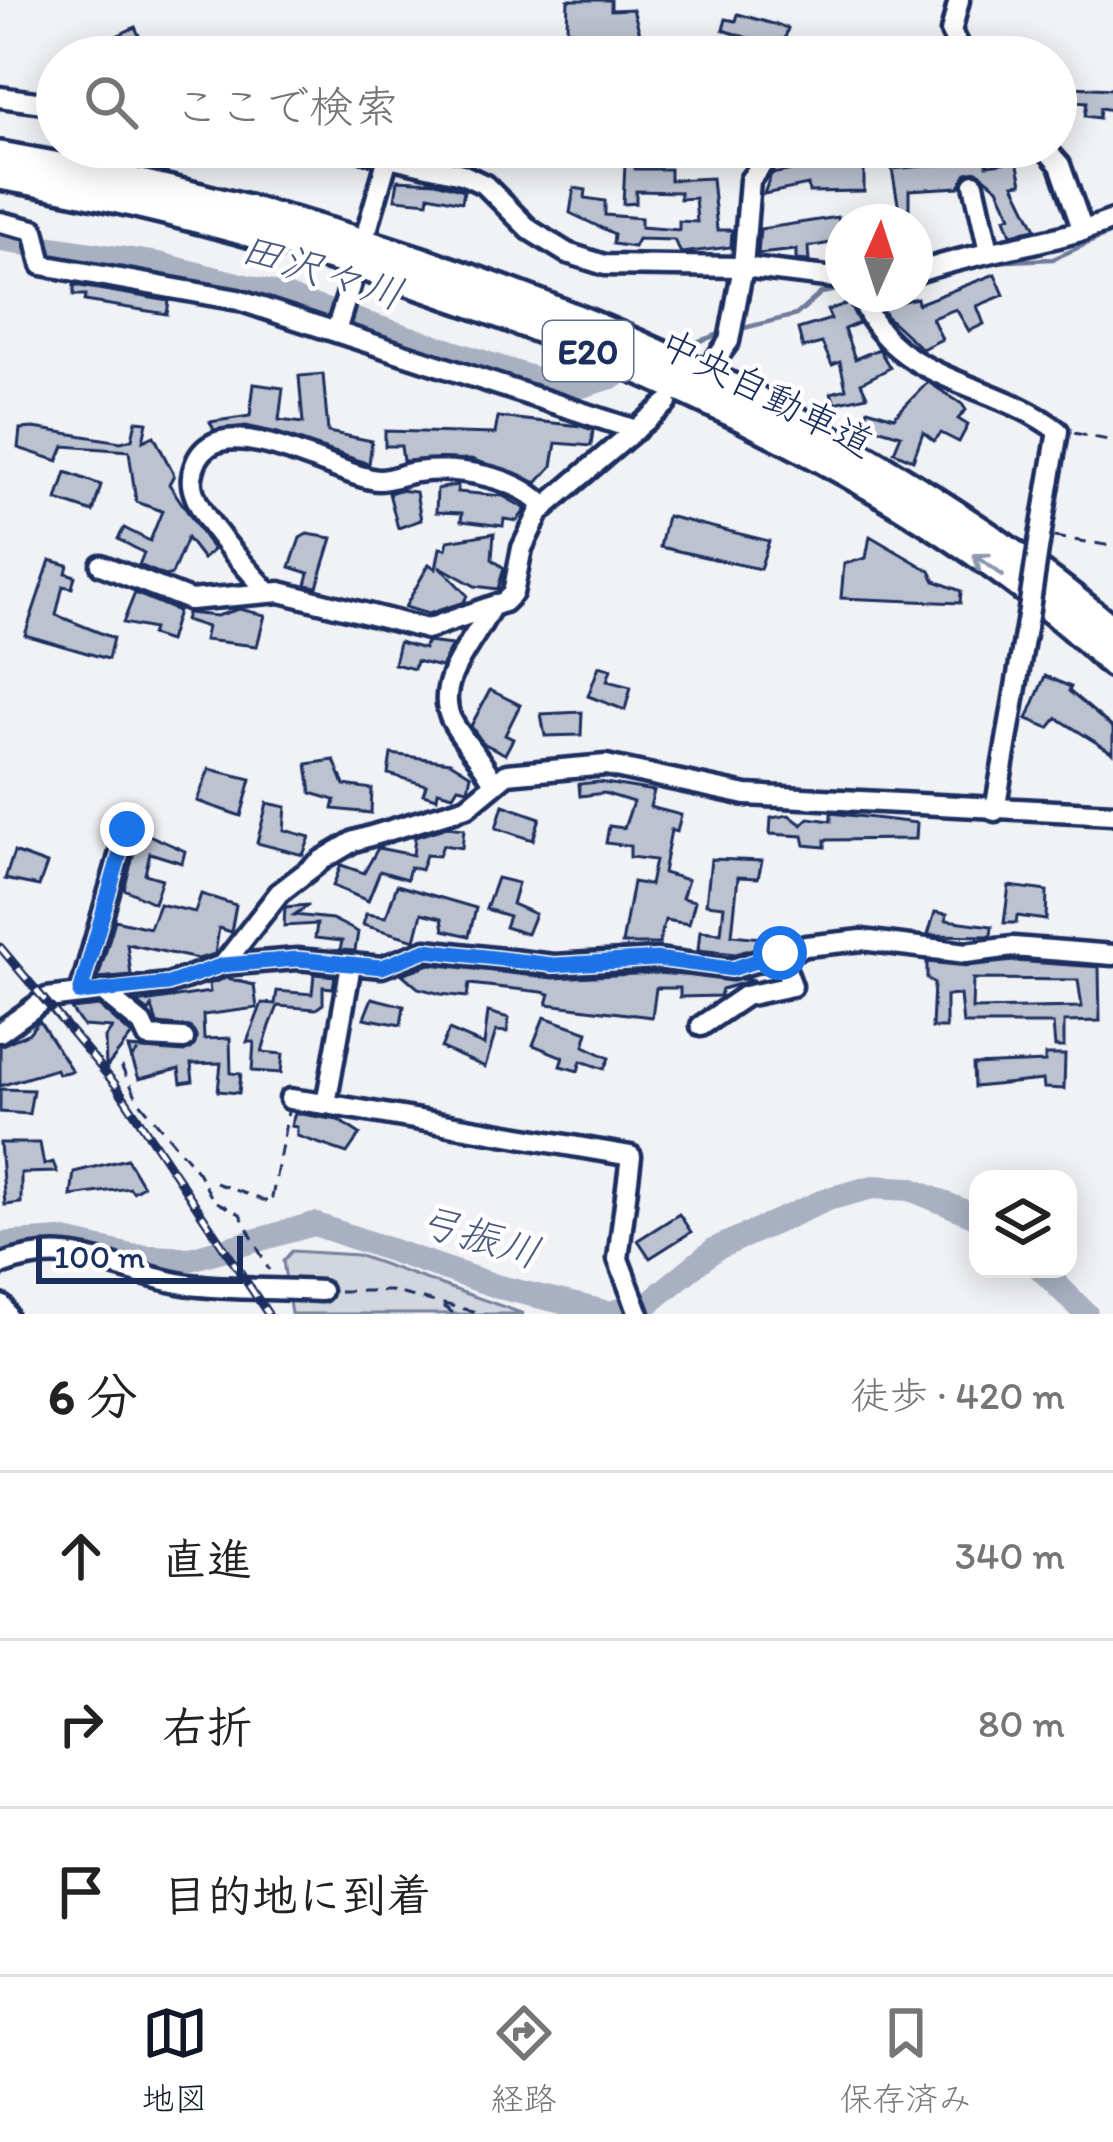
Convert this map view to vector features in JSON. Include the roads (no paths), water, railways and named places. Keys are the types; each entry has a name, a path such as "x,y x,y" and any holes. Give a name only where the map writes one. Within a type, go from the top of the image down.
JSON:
{"highway":[{"name":"中央自動車道","path":"0,156 36,164"},
{"name":"中央自動車道","path":"54,168 248,211 421,265 712,380 833,440 944,505 1047,577 1113,632"},
{"name":"中央自動車道","path":"0,175 166,212 321,255 526,326 670,383 847,475 943,532 1113,663"}],"street":[{"path":"953,36 959,0"},
{"path":"0,97 36,102"},
{"path":"368,227 385,168"},
{"path":"426,168 485,185 530,230 568,253 605,266 743,267 825,277"},
{"path":"711,366 731,331 743,267 750,180 759,168"},
{"path":"1061,168 1083,231"},
{"path":"974,184 989,251"},
{"path":"933,268 1113,220"},
{"path":"0,222 34,230 42,265 174,285 336,331 636,430"},
{"path":"336,331 351,283"},
{"path":"869,312 881,334 913,361 1058,430 995,812"},
{"path":"100,565 190,600 267,591 427,629 491,607 513,593 522,548 545,508 668,403"},
{"path":"267,591 191,493 192,472 210,448 227,440 283,447 380,480 449,471 498,481 529,488 545,508"},
{"path":"491,607 458,662 448,700 450,718 493,782"},
{"path":"223,965 279,893 322,860 354,841 467,807 507,774 606,765 746,795 995,812 1113,814"},
{"path":"80,993 127,829"},
{"path":"0,1032 47,998 168,984 223,965 297,959 382,967 426,950 554,965 657,959 732,969 780,953 862,940 966,953 1012,947 1113,955"},
{"path":"701,1026 745,996 793,986 780,953"},
{"path":"326,1104 351,965"},
{"path":"103,991 142,1024 144,1035 184,1039"},
{"path":"290,1099 631,1156 618,1258 639,1314"},
{"path":"0,1265 34,1252 71,1253 189,1285 321,1291"}],"waterway":[{"name":"田沢々川","path":"987,262 1053,259 1113,232"},
{"name":"田沢々川","path":"0,240 159,264 276,294 568,390 615,376"},
{"name":"田沢々川","path":"933,277 947,272"},
{"name":"田沢々川","path":"740,329 796,315 825,292"},
{"name":"田沢々川","path":"676,349 723,333"},
{"name":"弓振川","path":"0,1244 60,1240 131,1256 190,1259 314,1224 499,1287 609,1313 650,1302 715,1249 828,1199 873,1187 910,1189 969,1213"},
{"name":"弓振川","path":"1050,1278 1086,1314"}],"railway":[{"path":"0,947 115,1084 268,1314"}]}
